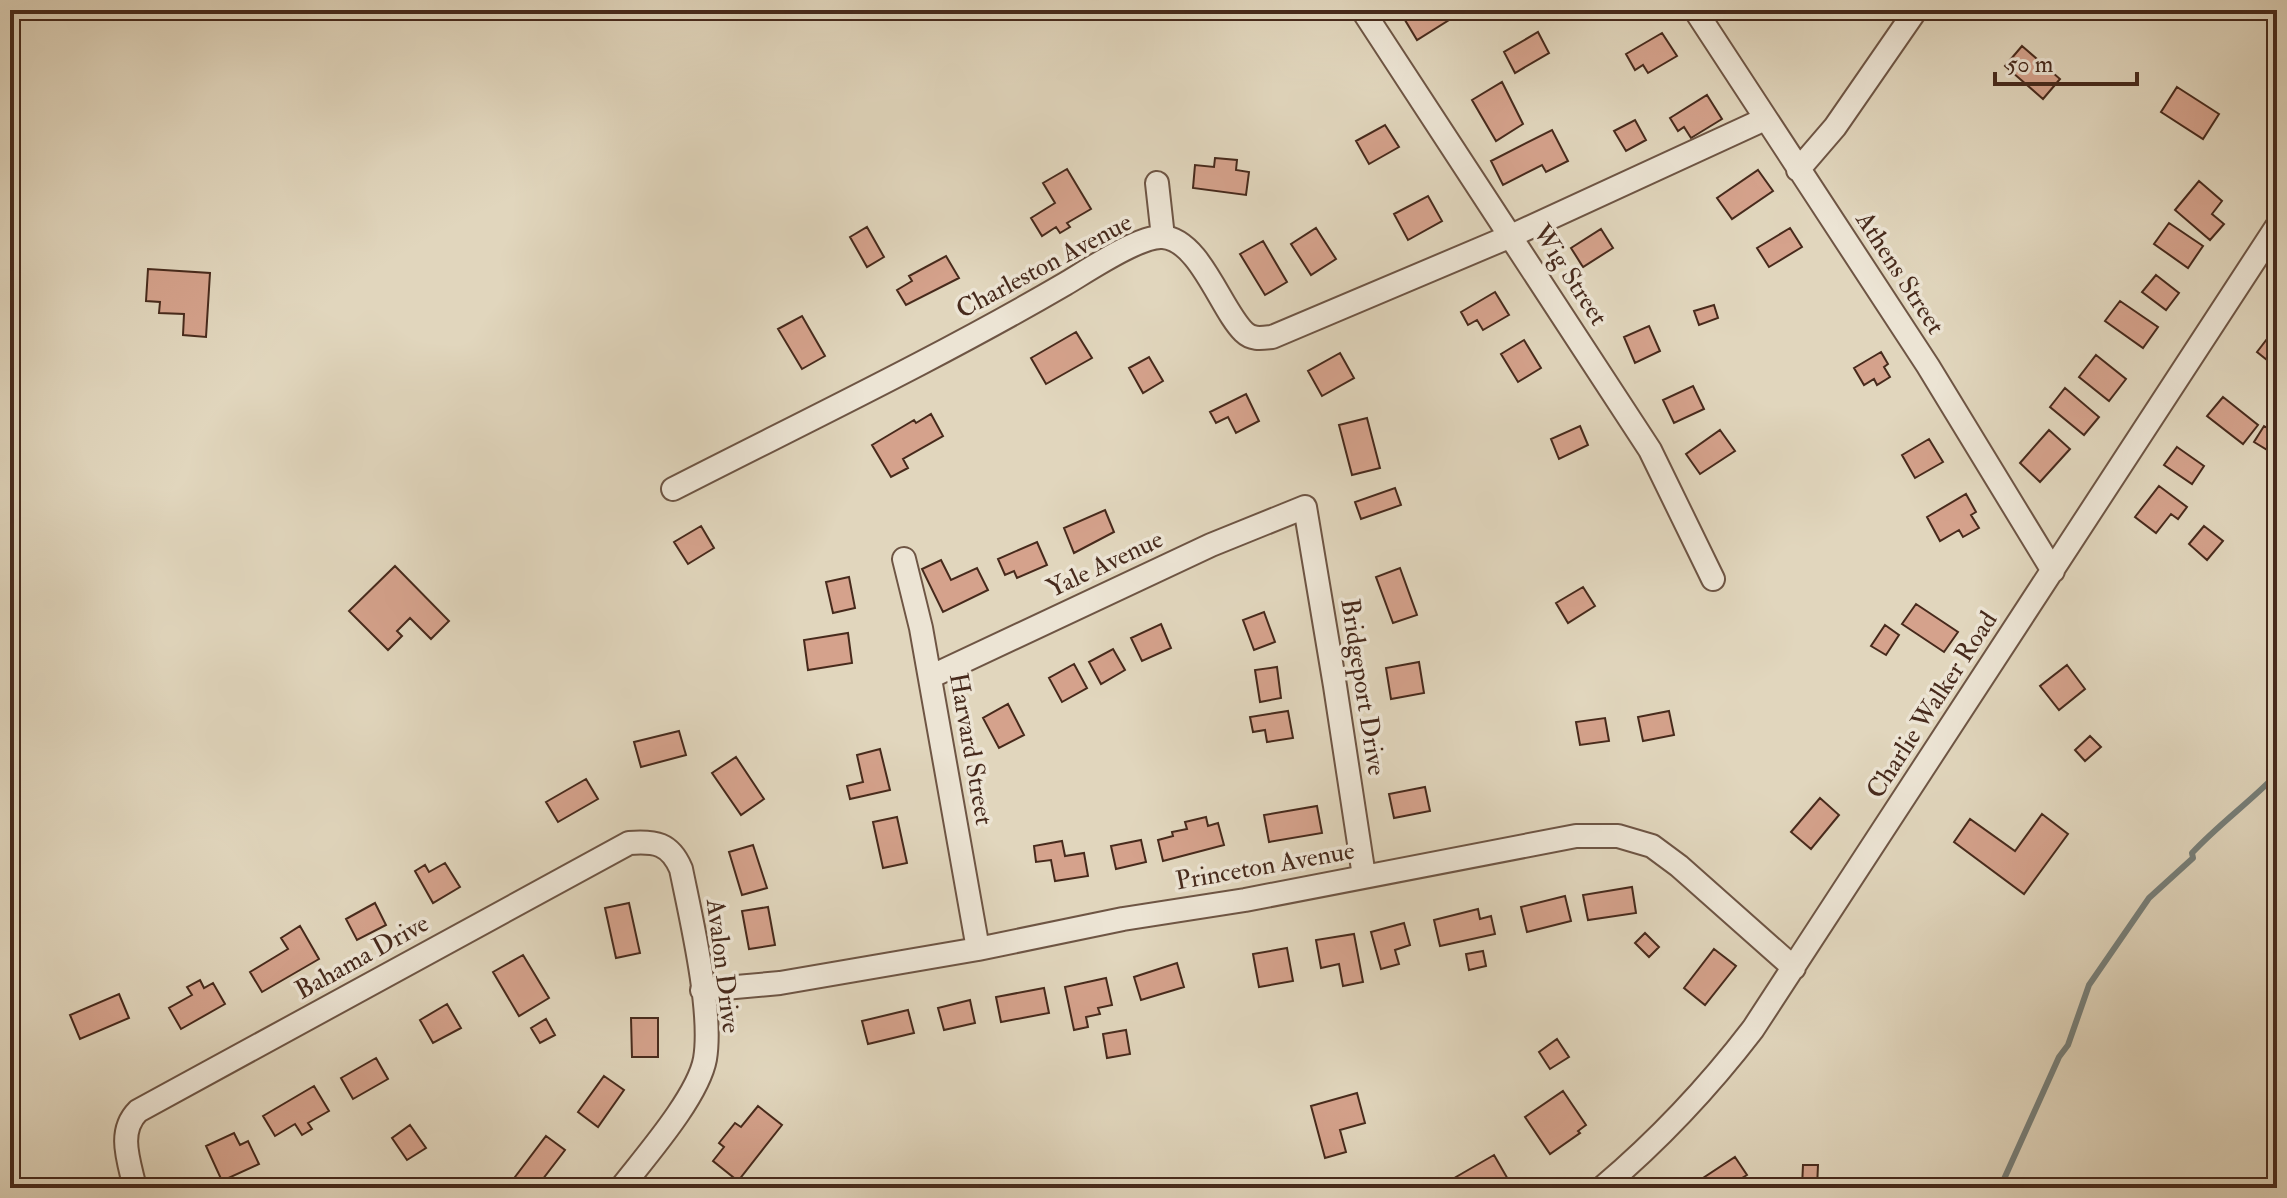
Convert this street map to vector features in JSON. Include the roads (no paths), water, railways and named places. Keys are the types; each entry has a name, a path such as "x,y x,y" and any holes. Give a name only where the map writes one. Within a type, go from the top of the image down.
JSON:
{"street":[{"name":"Athens Street","path":"1695,10 1928,366 2053,571"},
{"path":"1798,170 1835,127 1916,10"},
{"name":"Wig Street","path":"1363,11 1650,450 1713,579"},
{"name":"Charleston Avenue","path":"673,489 1001,321 1113,256 1147,240 1163,237 1176,241 1202,266 1244,333 1257,339 1272,337 1511,236 1765,119"},
{"path":"1157,183 1163,237"},
{"name":"Charlie Walker Road","path":"1602,1188 1681,1116 1720,1073 1794,968 2277,226"},
{"name":"Yale Avenue","path":"930,677 1211,545 1305,507"},
{"name":"Bridgeport Drive","path":"1305,507 1364,876"},
{"name":"Harvard Street","path":"904,559 930,677 978,949"},
{"name":"Princeton Avenue","path":"702,990 780,983 978,949 1576,836 1618,836 1652,846 1679,866 1794,968"},
{"name":"Bahama Drive","path":"135,1188 125,1132 129,1120 138,1111 629,843 661,845 675,854 681,869"},
{"name":"Avalon Drive","path":"621,1188 689,1096 705,1061 707,1026 681,869"}],"waterway":[{"path":"2000,1188 2059,1057 2068,1045 2089,985 2149,898 2193,858 2192,853 2202,842 2277,774"}]}
